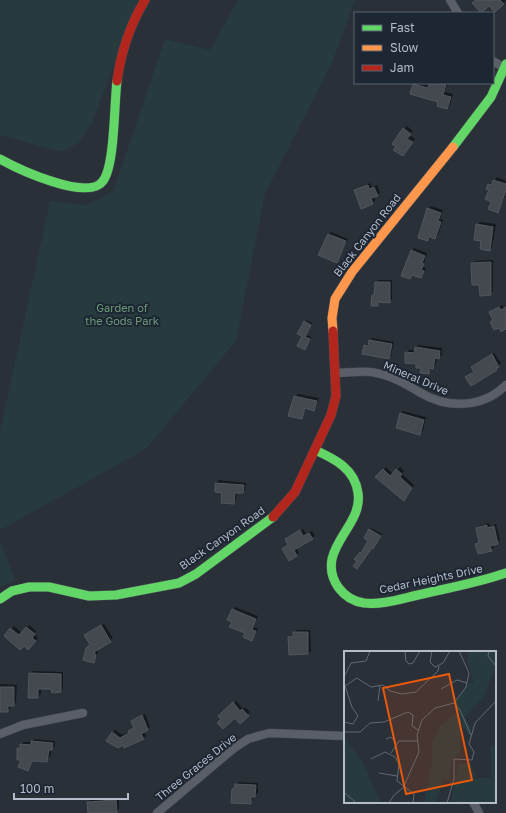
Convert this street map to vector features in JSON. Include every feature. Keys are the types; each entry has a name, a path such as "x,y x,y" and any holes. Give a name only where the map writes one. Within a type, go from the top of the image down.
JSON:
{"street":[{"path":"0,159 20,170 72,186 88,189 100,185 108,172 111,158 120,64 128,35 140,7 145,0"},
{"path":"450,0 457,12"},
{"path":"494,62 505,67"},
{"name":"Black Canyon Road","path":"0,598 12,591 29,587 49,587 89,596 160,588 179,583 196,574 271,520 295,492 330,416 336,396 332,318 336,299 342,287 482,111 491,97 505,67"},
{"name":"Mineral Drive","path":"336,373 376,372 392,378 427,397 445,403 474,403 489,398 506,385"},
{"name":"Cedar Heights Drive","path":"315,450 337,460 348,471 358,493 357,506 353,518 337,546 332,560 332,572 335,585 346,596 363,603 383,603 468,585 506,573"},
{"path":"0,734 23,725 83,713"},
{"name":"Three Graces Drive","path":"157,813 233,749 248,740 269,733 344,736"},
{"path":"474,803 479,813"}],"green space":[{"path":"0,0 138,0 92,123 78,143 62,152 0,135"},
{"name":"Garden of the Gods Park","path":"238,0 355,0 332,63 265,194 236,341 146,449 0,530 0,432 50,201 86,205 113,192 165,39 210,50"},
{"path":"0,541 15,580 0,588"}],"building":[{"path":"476,0 500,0 504,4 495,12 489,6 480,12 472,3"},
{"path":"413,84 428,88 430,84 446,85 443,95 451,97 447,109 437,106 438,102 410,94"},
{"path":"403,128 411,134 407,139 413,142 403,156 393,150 396,147 392,144"},
{"path":"493,180 506,184 506,190 498,213 488,209 491,202 485,199 489,190 486,189 488,184 491,185"},
{"path":"368,185 369,189 374,187 378,196 371,198 373,204 361,209 354,190"},
{"path":"427,208 441,213 438,221 441,222 435,239 429,237 428,241 418,238"},
{"path":"476,224 493,227 490,251 480,249 481,241 474,240"},
{"path":"328,234 346,241 337,263 318,255"},
{"path":"411,250 425,256 422,263 424,264 421,270 424,271 421,278 412,275 410,279 401,276"},
{"path":"491,262 491,295 480,296 479,285 472,285 471,263"},
{"path":"375,282 390,282 390,303 378,302 378,306 371,306"},
{"path":"499,307 501,310 506,307 506,329 501,332 499,328 494,330 490,322 493,320 489,312"},
{"path":"304,321 311,325 305,337 310,339 305,350 297,346 302,336 297,334"},
{"path":"369,340 392,344 389,359 362,354 364,345 368,346"},
{"path":"415,347 440,351 439,359 435,358 433,369 429,368 429,374 420,373 421,368 416,368 416,364 405,363 405,352 414,353"},
{"path":"492,354 499,367 496,368 497,370 471,386 465,377 474,372 471,367"},
{"path":"294,396 317,401 314,411 305,408 302,419 288,416"},
{"path":"400,413 424,420 420,435 396,428"},
{"path":"383,469 390,476 396,469 402,474 400,477 412,488 404,501 375,477"},
{"path":"215,483 244,485 243,493 235,493 234,504 221,503 222,493 215,492"},
{"path":"487,525 487,528 494,526 498,544 490,546 492,551 478,554 475,544 479,543 476,528"},
{"path":"369,529 381,536 357,569 353,566 357,561 354,559 360,552 361,553 368,541 364,538"},
{"path":"300,530 303,536 309,533 313,539 294,550 297,556 289,561 282,549 288,545 285,539"},
{"path":"232,609 256,619 252,630 256,631 252,641 243,637 245,633 229,627 232,622 227,620"},
{"path":"101,625 111,642 94,652 96,655 94,663 83,660 86,648 90,645 84,635"},
{"path":"26,627 35,634 32,638 36,641 28,650 24,646 20,650 4,636 10,628 19,635"},
{"path":"293,632 308,632 308,654 289,655 288,637 293,636"},
{"path":"29,673 61,674 61,692 52,693 51,689 38,689 38,698 28,698"},
{"path":"0,687 14,687 14,706 8,706 8,712 0,712"},
{"path":"233,702 240,711 242,709 249,716 240,724 235,718 223,729 217,723 221,719 218,716"},
{"path":"142,715 148,730 141,734 144,739 124,748 123,745 118,748 106,741 112,732 120,738 129,733 128,731 134,728 131,721"},
{"path":"31,741 53,743 52,750 49,750 47,762 32,761 28,771 18,767 21,760 17,760 17,748 20,748 20,744 31,745"},
{"path":"235,784 256,785 255,797 251,797 251,804 231,803 232,789 234,789"},
{"path":"116,800 117,813 88,813 87,802"}],"traffic: fast":[{"path":"453,147 491,97 506,64"},
{"path":"0,159 37,176 69,186 83,188 95,186 103,181 107,173 112,148 117,81"},
{"path":"315,450 330,457 343,466 353,477 358,493 356,511 353,519 339,542 332,559 331,567 332,574 339,588 350,598 364,603 398,600 473,583 506,573"},
{"path":"0,599 12,591 29,587 49,587 89,596 116,595 179,583 196,574 273,517"}],"traffic: slow":[{"path":"333,331 332,318 335,299 352,272 453,147"}],"traffic: jam":[{"path":"117,81 127,39 145,0"},
{"path":"273,517 295,492 331,415 336,396 333,331"}]}
